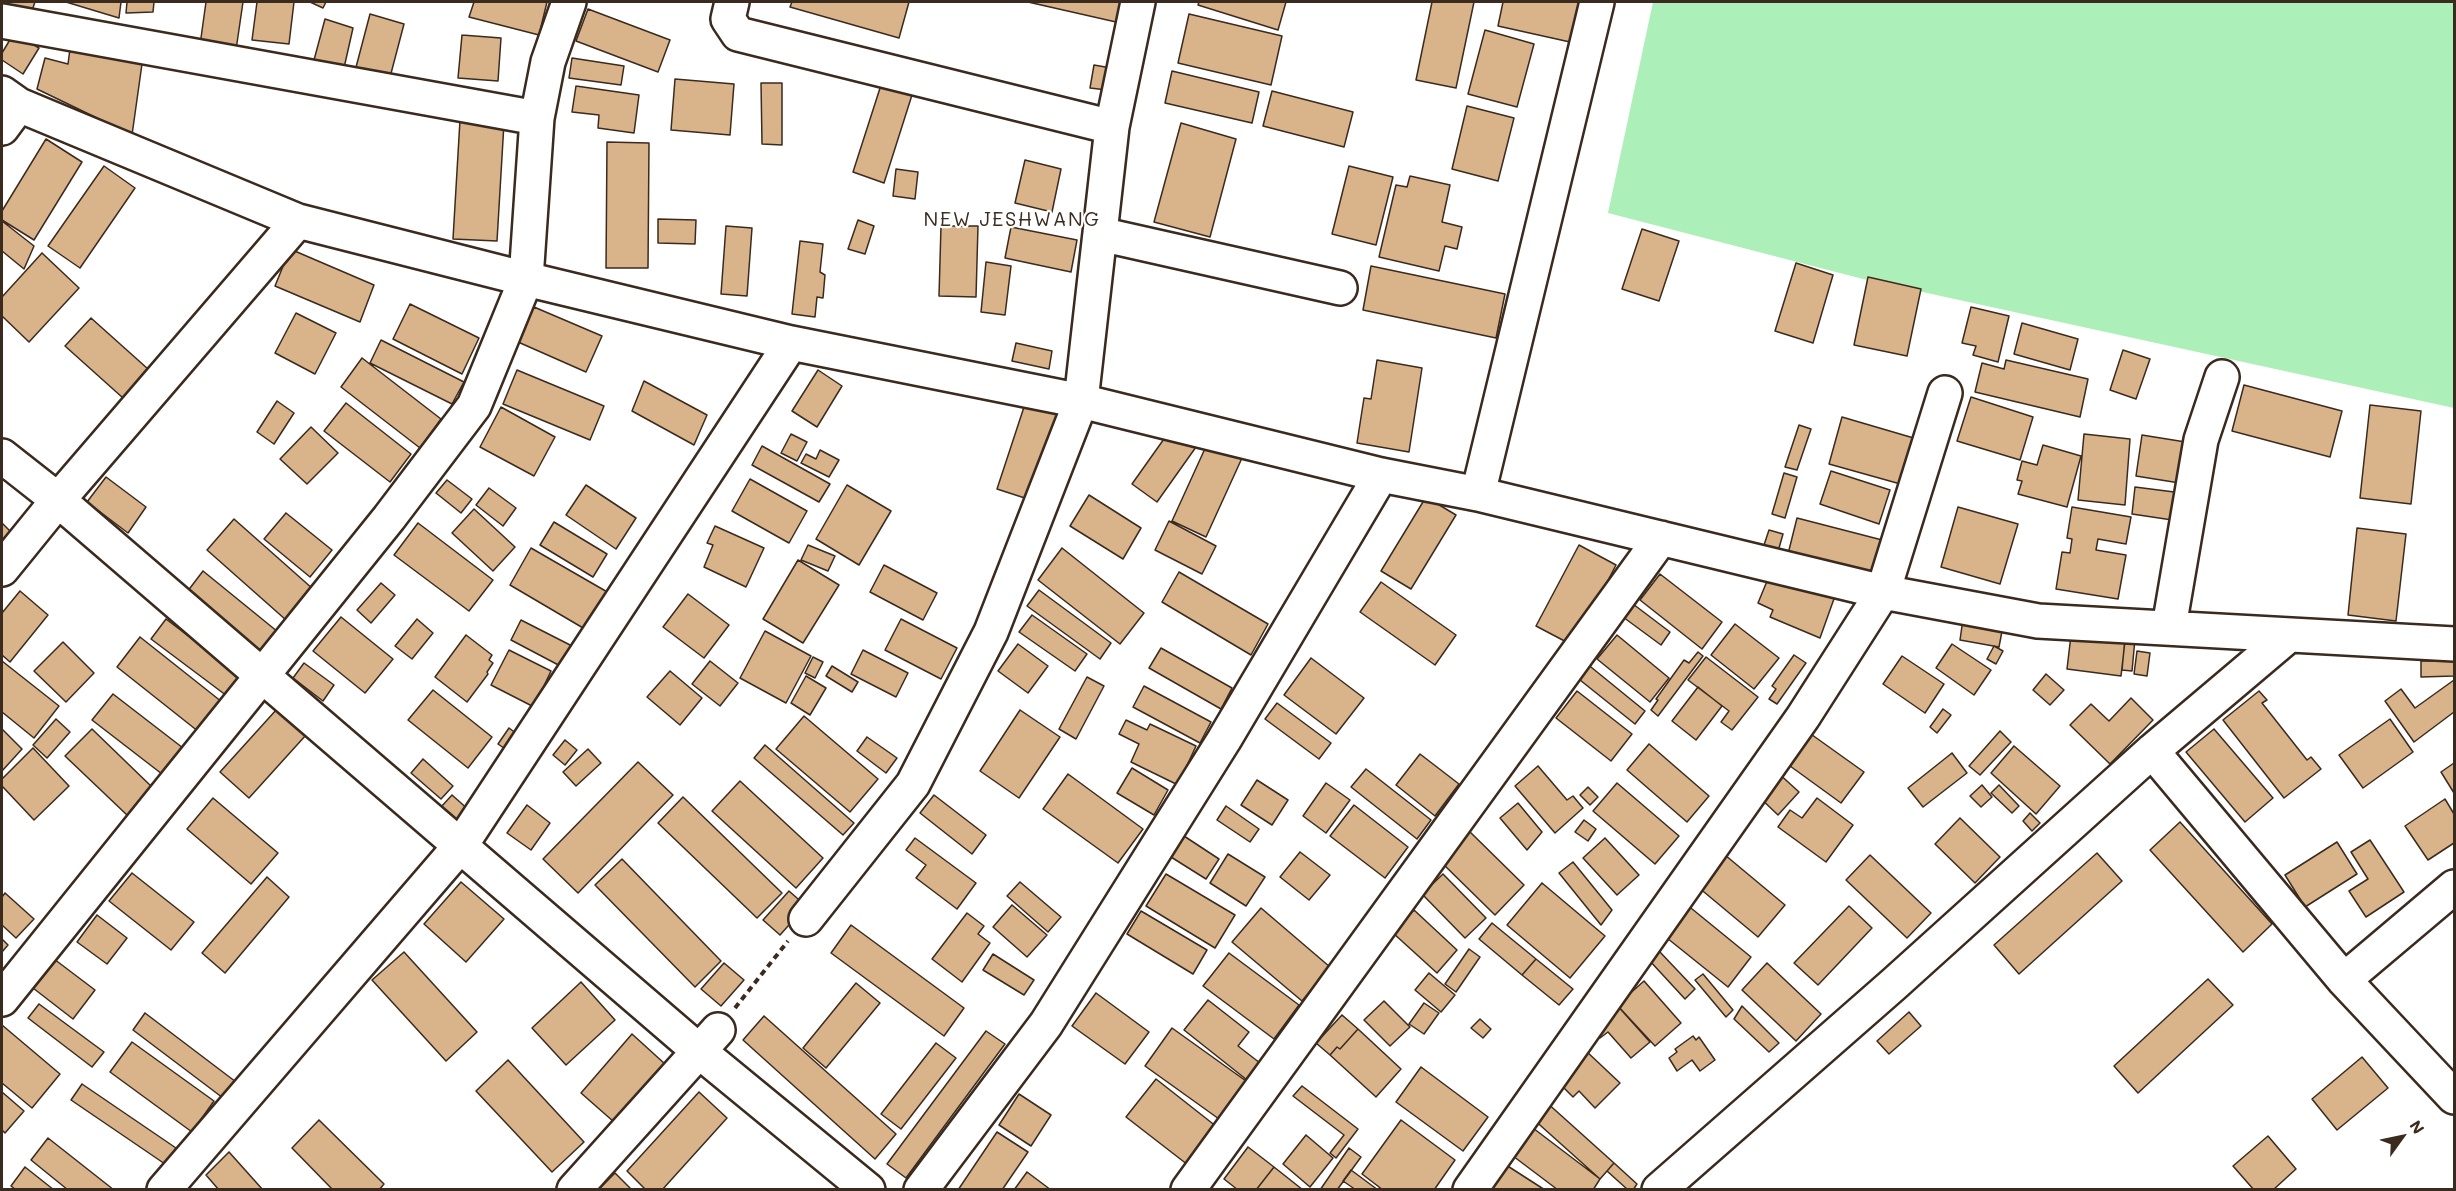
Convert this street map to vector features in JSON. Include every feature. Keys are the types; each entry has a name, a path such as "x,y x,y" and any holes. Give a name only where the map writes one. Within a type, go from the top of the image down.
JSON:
{"street":[{"path":"2,999 389,518 474,406 526,279 537,118 548,62 569,2"},
{"path":"732,2 728,19 738,34 1112,127"},
{"path":"806,919 914,784 991,633 1081,401 1112,127 1138,2"},
{"path":"1478,494 1597,2"},
{"path":"2,21 537,118"},
{"path":"7,108 298,221 791,343 1081,401 1382,475 1478,494 1883,592 2038,621 2454,644"},
{"path":"2,569 58,500 298,221"},
{"path":"1100,234 1340,288"},
{"path":"164,1190 461,845 791,343"},
{"path":"2169,627 2201,440 2222,376"},
{"path":"1470,1190 1803,717 1883,592 1945,393"},
{"path":"2,456 58,500 461,845 709,1041 868,1190"},
{"path":"921,1190 1046,1024 1224,740 1382,475"},
{"path":"1188,1190 1661,538"},
{"path":"1659,1190 1894,984 2152,751 2288,636"},
{"path":"2152,751 2344,980 2454,1097"},
{"path":"2344,980 2454,887"},
{"path":"574,1190 709,1041"}],"path":[{"path":"709,1041 806,919"}],"green space":[{"path":"1653,2 2454,2 2454,408 1863,279 1608,213"}],"building":[{"path":"2,2 35,2 29,19 2,9"},
{"path":"66,2 121,2 119,18"},
{"path":"127,2 154,2 153,12 126,13"},
{"path":"206,2 243,2 236,50 200,45"},
{"path":"257,2 294,2 289,44 252,40"},
{"path":"310,2 326,2 323,8"},
{"path":"474,2 547,2 539,35 469,17"},
{"path":"792,2 909,2 899,38 790,7"},
{"path":"1028,2 1121,2 1116,22"},
{"path":"1199,2 1286,2 1278,30 1198,5"},
{"path":"1432,2 1474,2 1456,88 1416,80"},
{"path":"1503,2 1579,2 1570,42 1498,26"},
{"path":"588,9 670,40 658,72 576,41"},
{"path":"370,14 404,24 389,81 355,71"},
{"path":"1189,14 1282,36 1271,85 1178,63"},
{"path":"325,19 353,28 344,68 314,60"},
{"path":"1485,30 1534,44 1517,107 1468,94"},
{"path":"14,33 39,48 23,74 2,60 2,53"},
{"path":"462,35 501,38 498,81 458,78"},
{"path":"70,49 142,64 132,135 37,89 45,58 68,64"},
{"path":"572,58 624,66 621,85 569,78"},
{"path":"1094,65 1111,68 1107,90 1090,88"},
{"path":"1172,71 1259,92 1252,123 1165,103"},
{"path":"675,79 734,84 730,135 671,130"},
{"path":"761,83 782,83 782,145 762,144"},
{"path":"881,85 912,95 884,183 853,172"},
{"path":"576,86 639,95 634,133 598,128 599,115 572,112"},
{"path":"1272,91 1353,112 1344,147 1263,126"},
{"path":"1467,106 1514,118 1498,181 1452,169"},
{"path":"460,120 504,123 497,241 453,239"},
{"path":"1181,123 1236,139 1210,237 1154,222"},
{"path":"46,139 82,162 34,240 2,220 2,211"},
{"path":"607,142 649,143 648,268 606,268"},
{"path":"1025,160 1061,169 1052,212 1015,203"},
{"path":"104,166 135,188 80,268 48,246"},
{"path":"1349,166 1393,177 1376,245 1332,234"},
{"path":"896,169 918,172 915,199 893,196"},
{"path":"1410,176 1450,185 1442,222 1462,227 1457,249 1445,246 1439,271 1379,257 1396,185 1407,187"},
{"path":"658,219 696,220 695,244 658,243"},
{"path":"858,220 874,226 865,254 848,249"},
{"path":"2,221 34,246 24,269 2,251"},
{"path":"726,226 752,228 747,296 721,294"},
{"path":"941,226 978,226 976,297 939,296"},
{"path":"1011,227 1077,240 1071,272 1005,258"},
{"path":"1642,229 1679,241 1659,301 1622,289"},
{"path":"800,241 823,244 820,272 825,275 823,298 817,297 815,317 792,314"},
{"path":"290,249 374,285 360,322 275,286"},
{"path":"42,253 79,288 29,342 2,316 2,297"},
{"path":"986,262 1011,266 1005,315 981,312"},
{"path":"1796,263 1833,275 1813,343 1775,331"},
{"path":"1371,266 1505,294 1496,338 1363,310"},
{"path":"1868,277 1921,289 1907,356 1854,345"},
{"path":"410,304 479,338 462,374 393,339"},
{"path":"534,307 602,336 586,372 518,342"},
{"path":"1971,307 2009,316 1998,362 1973,355 1976,346 1962,343"},
{"path":"296,313 336,333 315,374 275,353"},
{"path":"91,318 148,369 123,398 65,346"},
{"path":"2022,323 2078,339 2070,370 2014,354"},
{"path":"381,340 464,382 452,404 370,363"},
{"path":"1016,343 1052,351 1049,369 1012,361"},
{"path":"2123,350 2150,359 2136,399 2110,390"},
{"path":"362,358 441,419 420,448 341,387"},
{"path":"1377,360 1422,368 1409,452 1357,443 1364,398 1371,399"},
{"path":"2006,360 2088,379 2080,417 1975,392 1982,363 2004,369"},
{"path":"517,370 604,406 590,440 503,404"},
{"path":"818,370 842,386 817,427 792,411"},
{"path":"644,381 707,415 694,445 632,411"},
{"path":"2244,385 2342,411 2330,457 2232,431"},
{"path":"1971,397 2033,417 2020,460 1957,441"},
{"path":"277,401 294,413 274,444 257,432"},
{"path":"346,403 411,454 390,482 324,431"},
{"path":"1025,404 1064,417 1037,502 997,489"},
{"path":"2370,405 2421,411 2411,504 2360,498"},
{"path":"501,407 555,437 534,476 480,447"},
{"path":"1842,417 1917,439 1904,485 1829,464"},
{"path":"1799,425 1811,429 1797,470 1785,467"},
{"path":"311,427 338,453 307,484 280,459"},
{"path":"1171,429 1196,447 1157,502 1132,484"},
{"path":"791,434 807,442 797,461 781,453"},
{"path":"2084,434 2130,439 2125,505 2078,500"},
{"path":"2142,435 2198,444 2192,485 2136,476"},
{"path":"1208,442 1242,458 1206,537 1172,521"},
{"path":"2043,445 2081,456 2067,507 2018,494 2022,481 2017,480 2022,461 2037,465"},
{"path":"762,446 830,484 819,502 752,465"},
{"path":"820,450 839,460 829,477 801,463 806,454 816,459"},
{"path":"1831,471 1890,490 1879,524 1820,504"},
{"path":"1784,473 1797,477 1785,518 1772,514"},
{"path":"106,477 146,507 128,533 87,502"},
{"path":"750,479 807,511 789,543 732,511"},
{"path":"447,480 472,499 461,513 436,493"},
{"path":"586,485 636,518 616,549 566,515"},
{"path":"847,485 891,511 859,565 816,539"},
{"path":"2135,487 2182,493 2179,521 2132,514"},
{"path":"489,488 516,508 503,526 476,505"},
{"path":"1089,495 1141,528 1123,559 1070,526"},
{"path":"1426,497 1456,515 1411,589 1381,571"},
{"path":"1958,507 2018,524 2000,584 1941,567"},
{"path":"2072,507 2131,517 2126,544 2098,539 2096,550 2126,555 2118,599 2056,589 2062,552 2070,553 2072,539 2067,538"},
{"path":"474,509 515,547 493,571 452,533"},
{"path":"286,513 332,550 310,577 264,539"},
{"path":"1797,518 1886,541 1876,581 1787,558"},
{"path":"234,519 313,589 286,620 207,550"},
{"path":"1169,521 1216,546 1202,574 1155,550"},
{"path":"554,522 607,554 593,577 540,545"},
{"path":"2,523 15,536 2,550"},
{"path":"418,523 493,580 469,611 394,555"},
{"path":"715,526 764,548 746,587 704,567 713,545 707,543"},
{"path":"2357,528 2406,534 2396,621 2348,615"},
{"path":"1769,530 1783,534 1777,555 1762,551"},
{"path":"808,545 835,556 828,571 801,560"},
{"path":"1579,545 1616,565 1574,646 1536,626"},
{"path":"531,548 616,597 595,635 510,585"},
{"path":"1062,548 1144,613 1120,644 1038,580"},
{"path":"798,560 839,585 803,643 763,619"},
{"path":"884,565 937,593 923,620 870,592"},
{"path":"1772,569 1835,596 1820,638 1770,617 1773,610 1758,603"},
{"path":"203,571 278,632 262,652 187,592"},
{"path":"1179,572 1268,624 1251,655 1162,602"},
{"path":"1660,574 1722,622 1702,649 1640,600"},
{"path":"1381,582 1456,635 1435,665 1360,612"},
{"path":"381,583 395,595 371,623 357,610"},
{"path":"1039,590 1111,643 1100,659 1027,606"},
{"path":"20,591 48,615 10,662 2,655 2,613"},
{"path":"688,594 729,625 704,658 663,627"},
{"path":"1633,604 1670,632 1661,645 1623,617"},
{"path":"1032,615 1087,654 1075,671 1019,632"},
{"path":"341,617 393,659 365,693 313,651"},
{"path":"166,619 241,676 227,696 151,639"},
{"path":"417,619 433,633 412,659 395,646"},
{"path":"901,619 957,648 941,679 885,650"},
{"path":"1963,619 2003,626 1999,647 1960,640"},
{"path":"521,620 576,648 566,669 511,640"},
{"path":"1735,624 1779,658 1754,689 1711,655"},
{"path":"765,631 811,656 786,703 740,678"},
{"path":"466,635 492,655 489,660 493,663 488,674 467,702 435,677"},
{"path":"1617,635 1669,678 1650,702 1597,659"},
{"path":"2071,635 2125,641 2121,676 2067,669"},
{"path":"140,637 222,702 199,732 117,667"},
{"path":"2125,638 2135,639 2132,671 2122,670"},
{"path":"63,642 94,673 66,702 34,671"},
{"path":"1018,644 1048,666 1028,693 998,671"},
{"path":"1952,644 1991,670 1974,695 1936,668"},
{"path":"1994,646 2003,651 1996,664 1987,659"},
{"path":"1161,648 1232,688 1221,709 1149,668"},
{"path":"509,650 551,671 534,707 491,685"},
{"path":"863,650 908,673 896,697 851,674"},
{"path":"2137,651 2150,653 2147,676 2134,674"},
{"path":"1698,652 1703,656 1658,716 1651,710 1658,700 1656,699 1684,660 1689,663"},
{"path":"1794,655 1806,663 1777,704 1769,699 1776,689 1772,686"},
{"path":"1902,656 1944,684 1925,713 1883,684"},
{"path":"813,657 823,662 815,678 805,673"},
{"path":"1706,657 1758,697 1732,730 1721,722 1729,711 1688,680"},
{"path":"1311,658 1364,698 1336,734 1284,695"},
{"path":"2,661 59,706 34,738 2,712"},
{"path":"710,661 738,683 720,706 692,684"},
{"path":"2421,661 2454,661 2454,676 2421,677"},
{"path":"304,663 334,685 323,701 293,678"},
{"path":"1586,663 1645,711 1635,724 1575,676"},
{"path":"832,666 858,682 852,692 826,676"},
{"path":"670,671 702,698 680,725 647,697"},
{"path":"2046,674 2064,690 2050,705 2033,690"},
{"path":"806,676 826,688 810,715 791,703"},
{"path":"1087,677 1104,686 1076,739 1059,729"},
{"path":"2454,680 2454,712 2414,742 2385,701 2401,689 2415,708"},
{"path":"1144,686 1211,722 1200,743 1133,707"},
{"path":"1698,687 1722,706 1696,740 1672,721"},
{"path":"433,690 492,737 468,768 408,720"},
{"path":"1577,691 1632,734 1611,761 1556,718"},
{"path":"2259,691 2267,700 2262,703 2307,760 2311,757 2321,769 2284,798 2223,720"},
{"path":"113,694 183,748 162,774 92,720"},
{"path":"2131,698 2153,720 2110,764 2070,725 2091,704 2109,721"},
{"path":"1277,703 1331,743 1319,759 1265,719"},
{"path":"277,709 306,735 249,798 220,772"},
{"path":"1943,709 1951,715 1937,733 1930,727"},
{"path":"1020,710 1060,737 1019,798 980,771"},
{"path":"804,716 878,779 850,812 776,749"},
{"path":"56,719 70,732 47,758 33,745"},
{"path":"2390,719 2413,752 2363,788 2339,755"},
{"path":"1126,720 1147,730 1150,724 1196,746 1178,785 1131,762 1139,744 1119,734"},
{"path":"1801,727 1864,772 1841,803 1779,758"},
{"path":"509,728 521,737 511,753 498,744"},
{"path":"2,729 22,749 2,771"},
{"path":"92,729 153,788 127,815 65,756"},
{"path":"2214,729 2273,798 2245,822 2186,752"},
{"path":"2000,731 2011,742 1980,775 1969,766"},
{"path":"867,737 897,758 886,773 857,751"},
{"path":"565,740 577,750 565,765 553,755"},
{"path":"1649,744 1709,796 1687,822 1627,770"},
{"path":"765,745 854,823 843,835 754,758"},
{"path":"2014,746 2060,786 2036,814 1991,773"},
{"path":"33,748 69,786 34,820 2,786 2,779"},
{"path":"588,749 601,763 576,786 563,772"},
{"path":"1952,753 1967,773 1923,807 1908,788"},
{"path":"1420,754 1459,784 1435,816 1396,785"},
{"path":"423,759 453,786 441,799 411,773"},
{"path":"638,762 673,795 578,893 543,859"},
{"path":"2454,763 2454,793 2441,772"},
{"path":"1538,766 1567,800 1573,796 1583,808 1555,833 1515,786"},
{"path":"1132,768 1168,790 1154,815 1117,793"},
{"path":"1366,769 1431,820 1417,839 1351,787"},
{"path":"1776,771 1799,792 1778,815 1756,794"},
{"path":"1068,774 1143,829 1118,863 1043,809"},
{"path":"1257,780 1288,800 1272,825 1241,805"},
{"path":"740,781 823,858 796,888 712,811"},
{"path":"1326,783 1350,800 1326,833 1303,816"},
{"path":"1617,783 1679,836 1655,864 1593,811"},
{"path":"1982,785 1992,797 1981,807 1970,796"},
{"path":"1999,785 2019,806 2012,813 1991,793"},
{"path":"1588,787 1598,797 1590,805 1580,795"},
{"path":"452,795 470,811 460,823 441,807"},
{"path":"934,795 986,835 972,854 920,813"},
{"path":"683,797 782,893 757,918 658,823"},
{"path":"213,798 278,853 251,884 187,829"},
{"path":"1817,798 1853,825 1826,862 1778,827 1790,810 1802,818"},
{"path":"2445,799 2454,814 2454,843 2428,860 2405,826"},
{"path":"1518,803 1542,832 1527,850 1500,818"},
{"path":"527,805 550,823 531,850 507,833"},
{"path":"1354,805 1408,847 1385,878 1330,836"},
{"path":"1226,806 1259,829 1250,842 1217,820"},
{"path":"2030,813 2040,823 2032,831 2023,821"},
{"path":"1960,818 2000,857 1975,883 1935,844"},
{"path":"1584,820 1596,829 1588,841 1575,832"},
{"path":"2180,822 2272,924 2243,952 2150,850"},
{"path":"1466,828 1524,885 1495,915 1441,862"},
{"path":"1184,836 1219,859 1206,879 1171,857"},
{"path":"915,838 976,883 957,909 916,878 926,865 906,850"},
{"path":"1605,838 1639,875 1617,895 1583,858"},
{"path":"2370,840 2404,892 2366,917 2349,891 2368,879 2351,852"},
{"path":"2337,842 2357,874 2305,907 2285,875"},
{"path":"1300,852 1330,875 1309,900 1280,877"},
{"path":"2097,853 2122,881 2019,974 1994,945"},
{"path":"1228,854 1265,877 1246,906 1210,883"},
{"path":"1725,855 1785,905 1758,937 1698,887"},
{"path":"1870,855 1931,913 1907,938 1846,880"},
{"path":"622,859 721,961 695,987 595,885"},
{"path":"1573,862 1612,910 1601,925 1559,873"},
{"path":"132,873 194,922 171,950 109,901"},
{"path":"1166,874 1235,915 1215,948 1146,906"},
{"path":"1443,874 1486,918 1465,938 1422,894"},
{"path":"267,877 289,897 225,973 202,953"},
{"path":"461,882 504,919 466,962 424,924"},
{"path":"1020,882 1061,917 1048,932 1007,896"},
{"path":"1542,883 1605,936 1570,978 1507,925"},
{"path":"789,891 806,906 780,935 763,920"},
{"path":"5,893 34,919 16,938 2,925 2,897"},
{"path":"1686,904 1751,957 1728,987 1662,934"},
{"path":"1012,905 1047,935 1027,957 993,927"},
{"path":"1849,906 1872,928 1818,985 1794,963"},
{"path":"1261,908 1330,967 1302,1001 1232,942"},
{"path":"1414,910 1457,950 1437,973 1393,933"},
{"path":"1141,911 1207,950 1193,974 1127,934"},
{"path":"967,913 984,926 978,934 990,943 962,982 932,959"},
{"path":"97,915 127,938 107,964 77,942"},
{"path":"1492,923 1536,959 1522,975 1479,939"},
{"path":"851,925 964,1008 944,1036 831,953"},
{"path":"2,939 8,945 2,952"},
{"path":"1469,949 1480,957 1456,992 1445,984"},
{"path":"1659,951 1695,989 1685,999 1649,960"},
{"path":"404,952 477,1032 446,1061 372,980"},
{"path":"1229,953 1299,1005 1274,1039 1203,986"},
{"path":"993,954 1034,980 1024,995 983,970"},
{"path":"54,959 95,990 73,1019 33,988"},
{"path":"1536,959 1573,989 1559,1005 1522,975"},
{"path":"724,963 744,980 721,1006 701,989"},
{"path":"1767,963 1821,1014 1796,1041 1742,990"},
{"path":"1429,973 1455,995 1441,1012 1415,990"},
{"path":"1703,974 1733,1010 1726,1017 1695,980"},
{"path":"2208,979 2233,1005 2138,1093 2114,1066"},
{"path":"1644,981 1681,1023 1655,1046 1617,1005"},
{"path":"581,982 615,1020 566,1065 532,1028"},
{"path":"856,983 880,1003 826,1068 803,1048"},
{"path":"1096,993 1149,1032 1125,1064 1072,1026"},
{"path":"1208,1000 1249,1032 1238,1046 1260,1063 1247,1080 1184,1030"},
{"path":"1384,1001 1410,1027 1390,1046 1364,1020"},
{"path":"1424,1003 1439,1013 1424,1034 1409,1024"},
{"path":"1615,1003 1650,1042 1631,1058 1608,1032 1600,1038 1593,1031"},
{"path":"39,1004 104,1052 92,1067 28,1018"},
{"path":"1742,1006 1779,1043 1769,1052 1734,1019"},
{"path":"1909,1012 1921,1026 1889,1054 1877,1041"},
{"path":"145,1013 240,1085 227,1101 133,1030"},
{"path":"1342,1015 1358,1029 1340,1049 1337,1047 1330,1055 1316,1043"},
{"path":"764,1016 896,1134 875,1159 743,1040"},
{"path":"1480,1019 1491,1029 1483,1038 1471,1028"},
{"path":"2,1025 60,1074 32,1108 2,1083"},
{"path":"1172,1028 1246,1081 1219,1119 1145,1066"},
{"path":"1358,1029 1401,1069 1376,1097 1330,1055 1337,1047 1340,1049"},
{"path":"986,1031 1005,1044 906,1178 887,1164"},
{"path":"632,1034 665,1064 614,1122 581,1093"},
{"path":"1693,1036 1696,1040 1699,1037 1715,1060 1700,1071 1692,1060 1677,1071 1669,1058 1677,1052 1675,1049"},
{"path":"132,1042 214,1101 192,1132 110,1072"},
{"path":"936,1043 956,1058 901,1129 881,1114"},
{"path":"1585,1050 1620,1083 1595,1108 1579,1091 1573,1097 1556,1080"},
{"path":"2362,1057 2388,1088 2337,1130 2312,1099"},
{"path":"508,1060 584,1142 552,1172 476,1091"},
{"path":"1421,1067 1488,1117 1463,1151 1396,1102"},
{"path":"1156,1079 1217,1127 1188,1165 1126,1117"},
{"path":"82,1084 176,1148 165,1164 71,1100"},
{"path":"1302,1086 1358,1129 1336,1158 1330,1153 1344,1135 1293,1096"},
{"path":"2,1092 24,1111 5,1133 2,1130"},
{"path":"699,1092 727,1118 662,1190 646,1190 627,1171"},
{"path":"1019,1094 1051,1115 1031,1146 999,1125"},
{"path":"1545,1101 1614,1163 1600,1179 1531,1117"},
{"path":"319,1120 384,1184 379,1190 333,1190 292,1148"},
{"path":"1401,1120 1455,1160 1434,1190 1383,1190 1362,1174"},
{"path":"1529,1125 1600,1179 1593,1190 1558,1190 1509,1153"},
{"path":"997,1132 1028,1152 1002,1190 958,1190"},
{"path":"1306,1135 1333,1158 1310,1187 1283,1164"},
{"path":"2268,1136 2296,1169 2273,1190 2254,1190 2233,1166"},
{"path":"48,1138 114,1190 68,1190 31,1160"},
{"path":"1248,1147 1274,1167 1256,1190 1238,1190 1224,1179"},
{"path":"1349,1148 1361,1157 1337,1190 1320,1190"},
{"path":"229,1152 263,1190 219,1190 206,1175"},
{"path":"1503,1163 1545,1190 1487,1190"},
{"path":"1614,1163 1637,1184 1633,1190 1628,1190 1607,1171"},
{"path":"25,1167 54,1190 16,1190 11,1186"},
{"path":"1274,1167 1303,1190 1256,1190"},
{"path":"1351,1170 1378,1190 1356,1190 1343,1181"},
{"path":"1027,1172 1051,1190 1014,1190"},
{"path":"615,1173 632,1190 598,1190"}],"district":[{"name":"NEW JESHWANG","path":"1012,220"}]}
